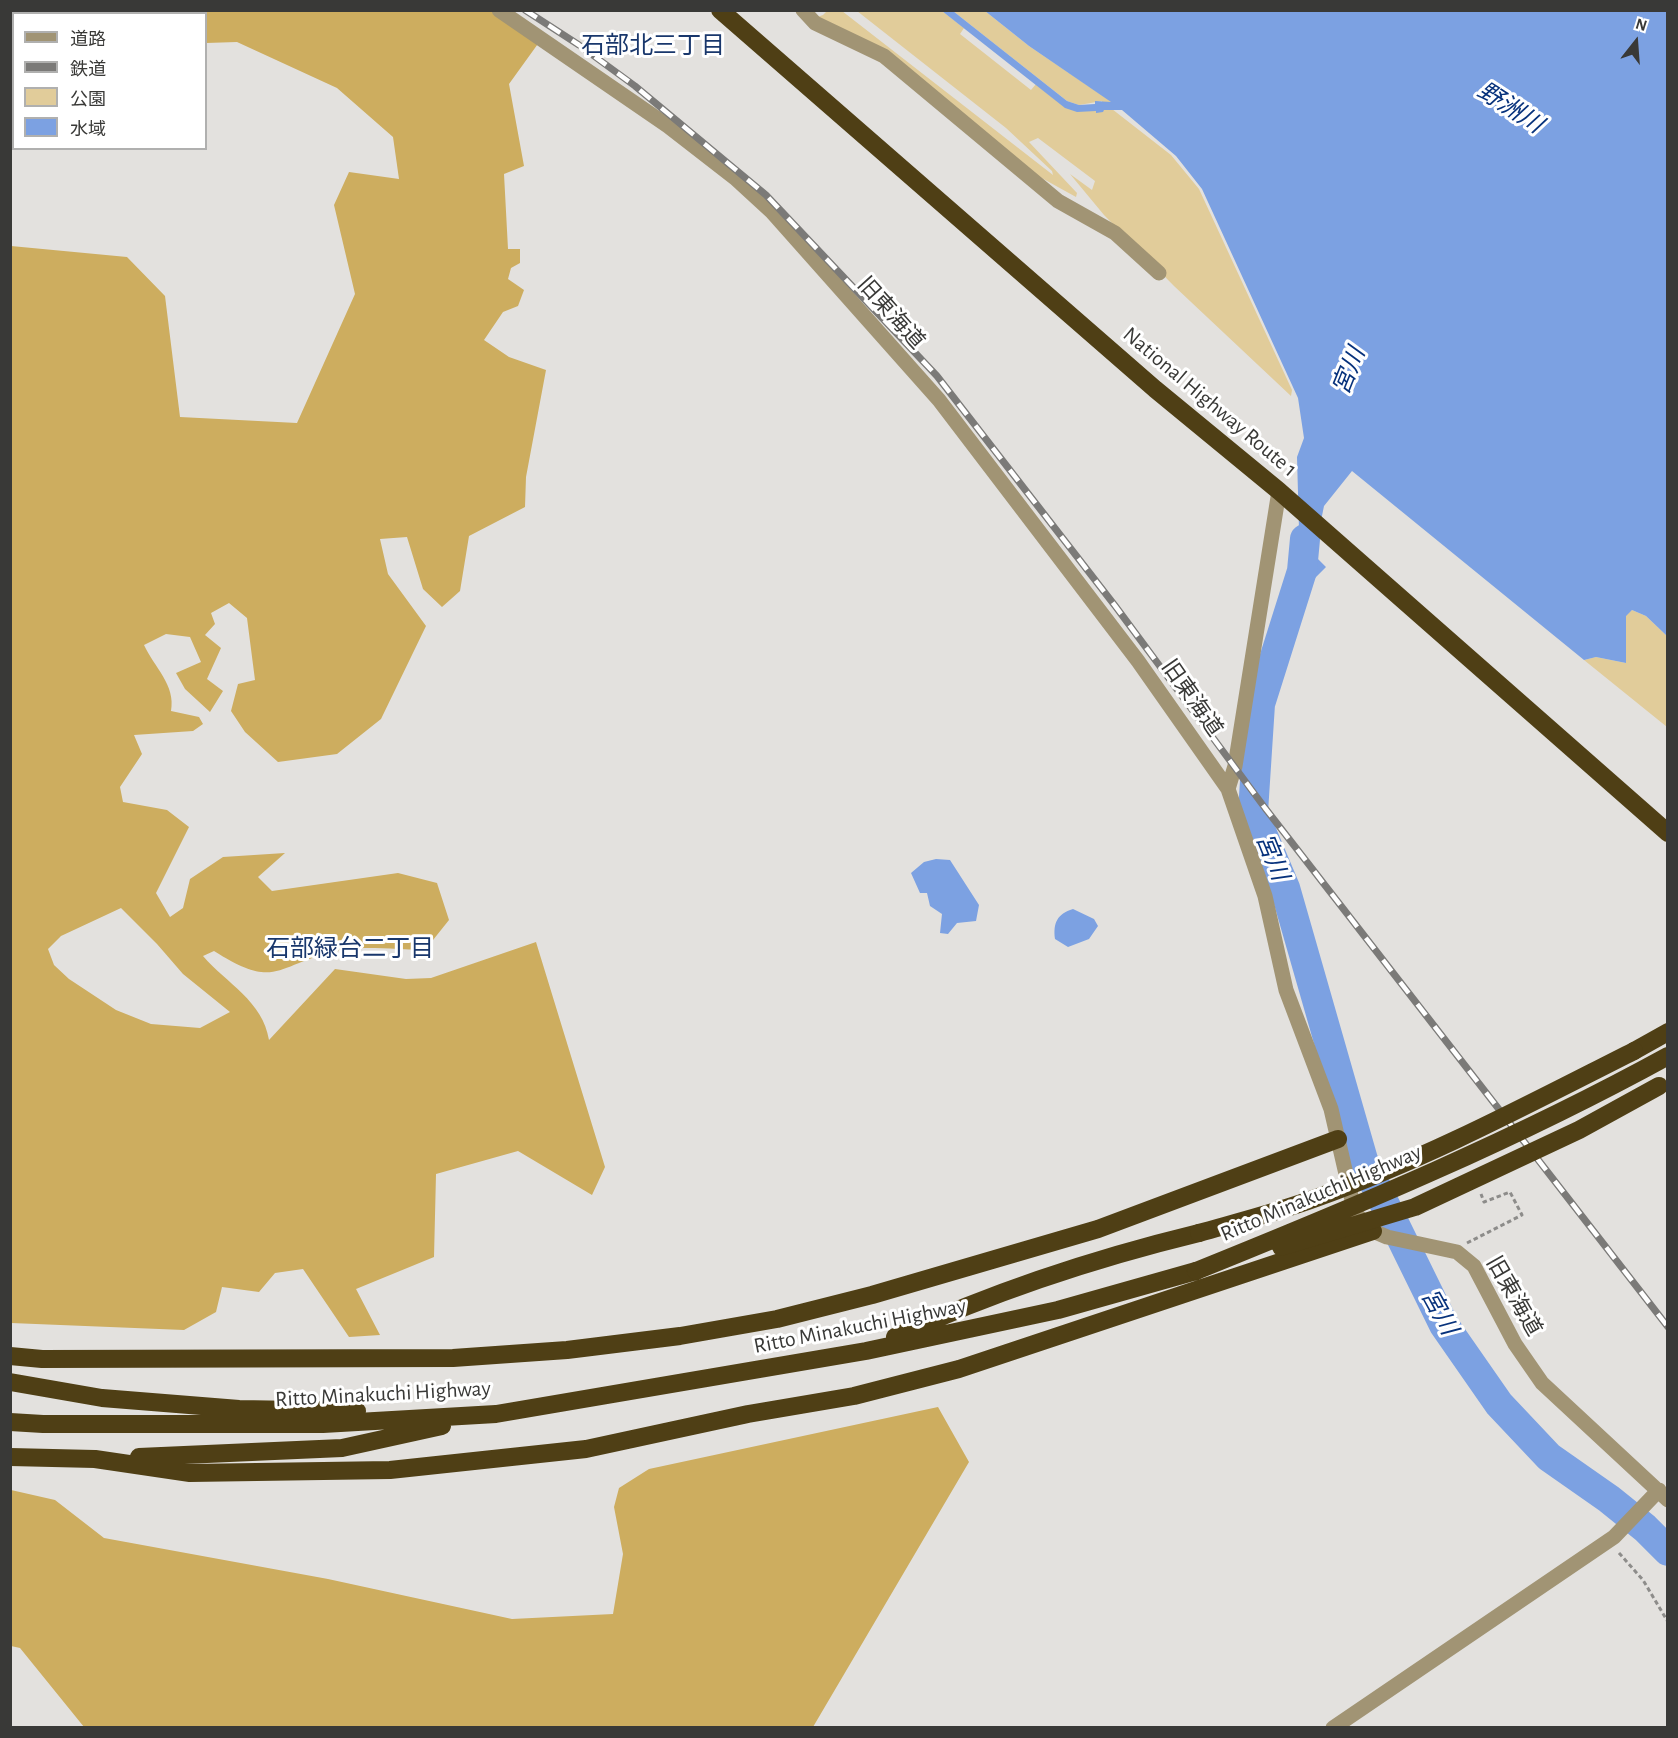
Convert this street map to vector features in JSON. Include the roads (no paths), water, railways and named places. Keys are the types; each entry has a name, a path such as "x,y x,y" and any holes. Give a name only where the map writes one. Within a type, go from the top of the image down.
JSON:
{"highway":[{"name":"National Highway Route 1","path":"720,10 1155,389 1285,497 1668,833"},
{"path":"866,1351 966,1304 1108,1255 1199,1233 1315,1199 1400,1166 1482,1128 1668,1032"},
{"name":"Ritto Minakuchi Highway","path":"10,1422 323,1424 496,1414 866,1351 1058,1310 1196,1271 1453,1164 1549,1118 1668,1056"},
{"path":"1196,1271 1372,1222 1415,1207 1579,1130 1664,1084"},
{"path":"10,1356 42,1359 453,1358 567,1350 680,1336 777,1318 872,1295 1098,1229 1338,1139"},
{"path":"96,1459 190,1473 390,1470 586,1449 748,1414 854,1396 959,1369 1373,1231"},
{"path":"10,1382 102,1398 239,1409 496,1414"},
{"path":"10,1457 96,1459 342,1448 496,1414"}],"street":[{"name":"旧東海道","path":"499,10 707,154 772,212 939,400 1138,662 1228,789 1264,896 1286,990 1331,1109 1354,1213 1373,1231 1391,1239 1457,1252 1474,1266 1515,1344 1542,1383 1578,1419 1663,1495"},
{"path":"803,10 815,22 884,56 1059,201 1114,233 1159,273"},
{"path":"1228,789 1235,766 1285,497"},
{"path":"1333,1728 1611,1539 1649,1503 1663,1495"}],"water":[{"name":"野洲川","path":"942,11 953,11 1067,101 1079,105 1095,104 1095,101 1111,102 1029,46 985,11 1667,11 1667,636 1646,616 1632,610 1626,616 1626,663 1596,657 1584,660 1352,471 1324,506 1314,555 1326,567 1311,582 1294,577 1299,529 1297,457 1304,438 1298,398 1202,189 1176,156 1122,110 1104,110 1096,113 1096,111 1077,112 1065,108"},
{"path":"936,859 950,860 979,905 976,921 957,923 948,934 940,933 942,914 930,906 927,893 920,893 911,873 924,862"},
{"path":"1073,909 1094,919 1098,926 1089,939 1068,947 1055,939 1055,928 1060,916"}],"waterway":[{"name":"宮川","path":"1305,539 1302,571 1260,704 1253,812 1285,888 1363,1160 1444,1325 1499,1404 1549,1457 1609,1499 1645,1528 1668,1551"}],"railway":[{"path":"525,10 579,45 635,86 766,195 937,376 1116,607 1265,808 1668,1327"}],"district":[{"name":"石部北三丁目","path":"653,46"},
{"name":"石部緑台二丁目","path":"350,949"}]}
